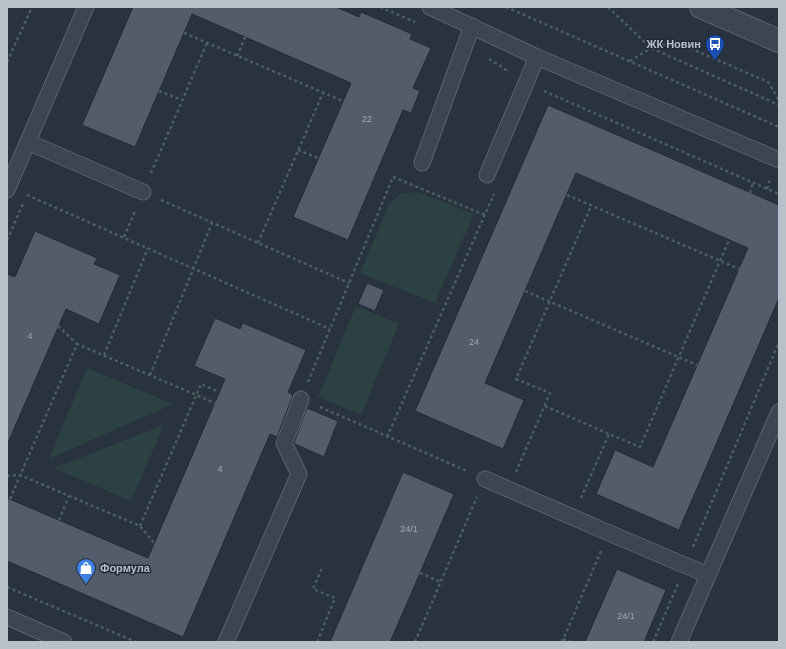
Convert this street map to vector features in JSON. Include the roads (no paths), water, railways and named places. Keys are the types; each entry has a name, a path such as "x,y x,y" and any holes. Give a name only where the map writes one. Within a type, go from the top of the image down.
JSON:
{"street":[{"path":"701,7 779,41"}],"lane":[{"path":"7,190 86,7"},
{"path":"430,7 537,57 779,160"},
{"path":"422,163 472,26"},
{"path":"487,175 537,57"},
{"path":"28,142 143,192"},
{"path":"226,642 299,474 284,443 301,399"},
{"path":"679,642 779,412"},
{"path":"485,479 609,534 708,575"},
{"path":"7,617 64,642"}],"place":[{"name":"ЖК Новин","path":"715,61"},
{"name":"Формула","path":"86,585"}]}
